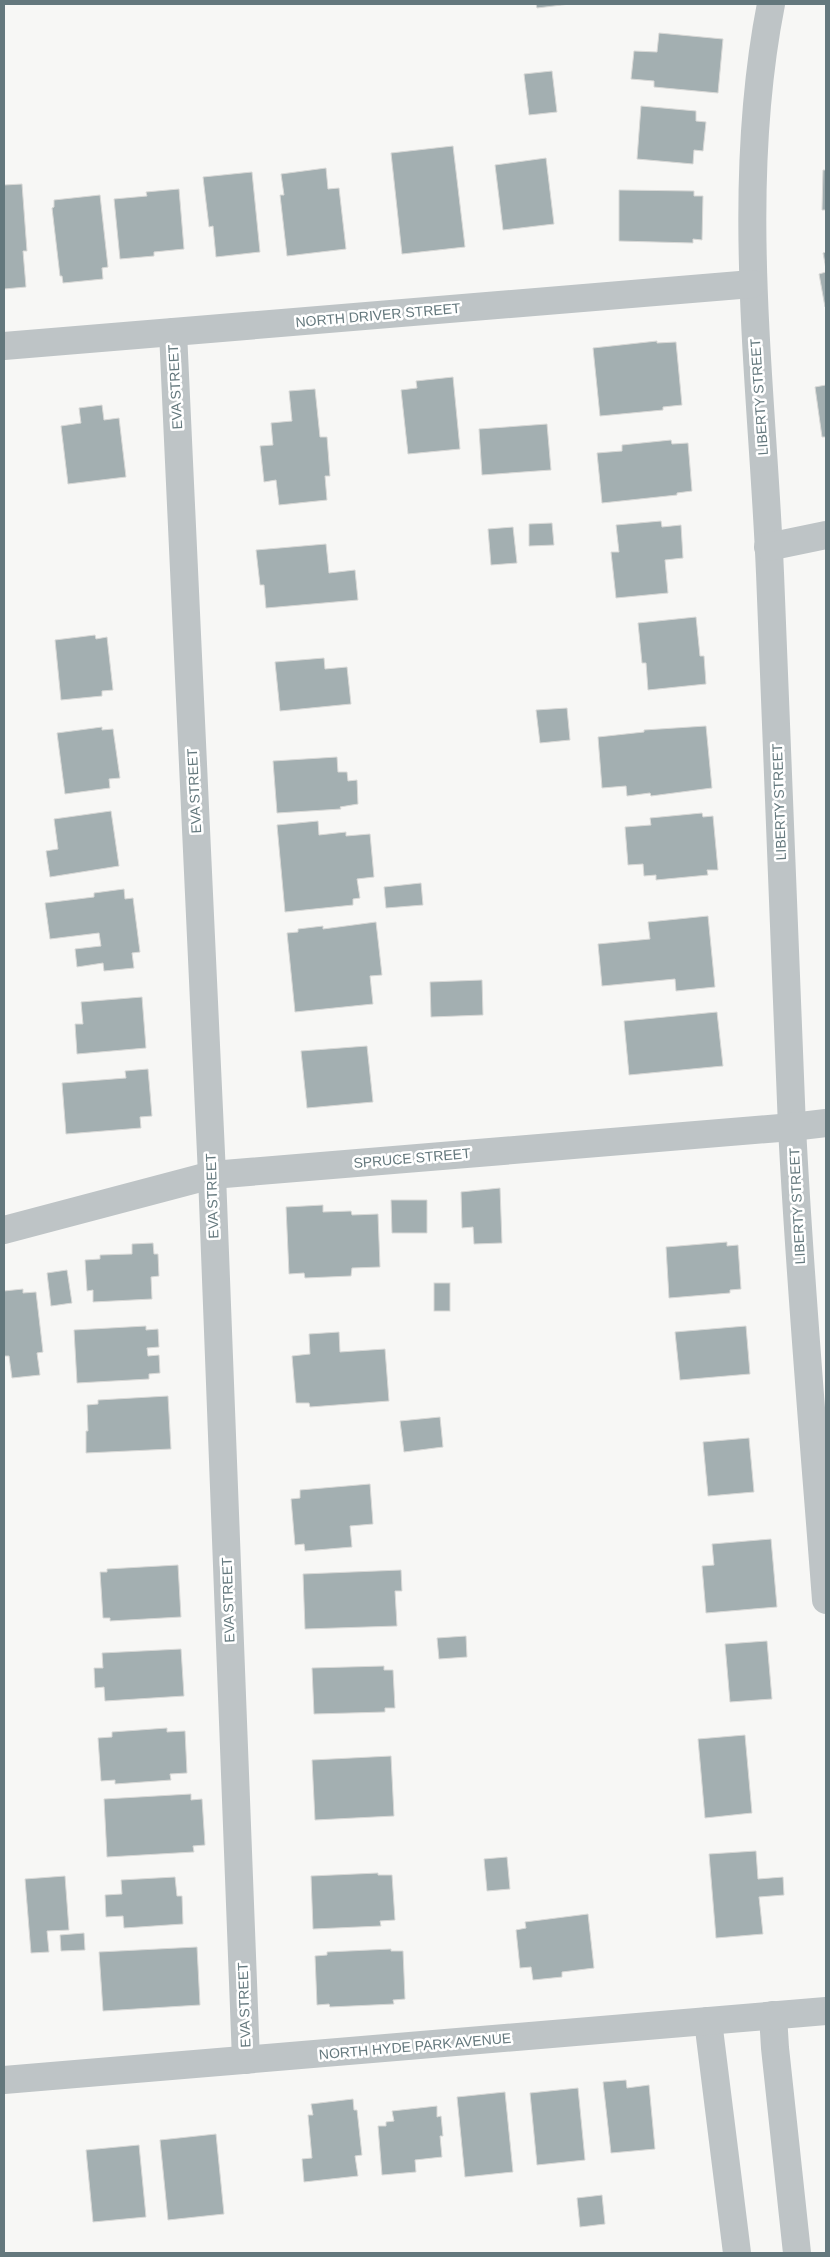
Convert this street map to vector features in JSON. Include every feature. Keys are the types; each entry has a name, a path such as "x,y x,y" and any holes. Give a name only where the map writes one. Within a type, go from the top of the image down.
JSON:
{"street":[{"name":"LIBERTY STREET","path":"771,4 763,42 752,167 752,284 768,547 792,1127 820,1431 826,1600"},
{"name":"NORTH DRIVER STREET","path":"4,346 752,284"},
{"name":"EVA STREET","path":"173,332 212,1175 246,2060"},
{"path":"768,547 826,535"},
{"name":"SPRUCE STREET","path":"4,1230 212,1175 792,1127 826,1122"},
{"name":"NORTH HYDE PARK AVENUE","path":"4,2080 826,2011"},
{"path":"773,2015 797,2253"},
{"path":"708,2021 737,2253"}],"building":[{"path":"536,4 570,4 537,8"},
{"path":"659,33 723,39 718,93 654,87 654,81 631,79 634,51 657,52"},
{"path":"552,71 557,112 529,115 524,74"},
{"path":"641,106 696,111 696,121 706,122 703,151 694,150 693,164 637,159"},
{"path":"453,146 465,247 402,254 391,153"},
{"path":"546,158 554,224 503,230 495,165"},
{"path":"326,168 328,189 339,188 346,249 287,256 280,195 284,195 281,174"},
{"path":"823,170 826,170 826,210 822,210"},
{"path":"252,172 260,252 216,257 213,226 209,227 203,177"},
{"path":"22,184 27,251 23,251 26,287 4,289 4,185"},
{"path":"179,189 184,249 154,252 154,256 120,259 114,199 147,196 146,192"},
{"path":"619,190 694,191 694,196 703,196 702,240 693,239 693,243 619,241"},
{"path":"100,195 108,267 102,268 103,279 63,283 62,276 60,276 52,208 54,207 54,200"},
{"path":"826,252 826,269 823,253"},
{"path":"826,272 826,307 825,307 819,274"},
{"path":"657,341 657,343 676,342 682,405 663,407 663,410 600,416 593,348"},
{"path":"453,377 460,449 408,454 401,390 417,388 416,381"},
{"path":"826,385 826,437 822,437 815,387"},
{"path":"315,389 320,437 327,437 330,476 325,476 327,500 279,505 276,480 264,482 260,446 273,445 271,423 292,421 289,391"},
{"path":"102,405 104,420 119,418 126,477 68,484 61,426 81,423 79,408"},
{"path":"547,424 551,470 482,475 479,429"},
{"path":"671,440 672,444 688,443 692,491 677,493 677,495 602,503 597,453 622,451 622,445"},
{"path":"661,521 662,527 681,525 683,558 665,560 668,593 616,598 611,552 619,552 616,525"},
{"path":"552,523 554,545 529,546 529,524"},
{"path":"513,527 517,563 491,565 488,529"},
{"path":"326,544 329,573 355,570 358,600 266,608 264,585 260,585 256,550"},
{"path":"696,617 700,656 704,656 706,684 648,690 646,663 642,663 638,623"},
{"path":"95,635 96,639 107,637 113,690 102,691 102,696 61,700 55,640"},
{"path":"324,658 325,669 347,667 351,704 280,711 275,662"},
{"path":"567,708 570,740 540,743 536,710"},
{"path":"706,726 712,788 651,796 650,793 627,796 626,786 602,788 598,737 644,732 644,730"},
{"path":"102,727 102,730 113,729 120,778 109,779 110,788 65,794 57,733"},
{"path":"337,757 338,772 347,772 348,781 357,780 358,804 340,807 341,809 277,813 273,761"},
{"path":"111,811 119,866 50,877 46,851 58,849 54,819"},
{"path":"702,813 703,817 713,816 718,870 707,870 708,875 656,880 656,875 644,876 643,864 628,865 625,827 651,825 650,818"},
{"path":"318,821 319,835 346,832 346,836 370,834 374,877 357,879 360,898 353,899 353,905 285,912 277,825"},
{"path":"421,883 423,905 386,908 384,887"},
{"path":"124,889 125,899 133,898 140,952 132,953 134,968 104,971 103,963 77,967 75,949 101,946 99,933 50,939 45,903 94,897 94,893"},
{"path":"708,916 715,987 676,991 675,979 602,986 598,944 650,939 648,922"},
{"path":"376,922 382,975 370,976 373,1004 295,1012 287,933 298,932 298,929 323,926 323,929"},
{"path":"482,980 483,1015 431,1017 430,982"},
{"path":"142,997 146,1048 77,1054 75,1024 83,1024 81,1002"},
{"path":"717,1012 723,1066 629,1075 624,1021"},
{"path":"367,1046 373,1102 307,1108 301,1051"},
{"path":"148,1069 152,1116 140,1117 141,1128 66,1134 62,1083 126,1078 125,1071"},
{"path":"500,1188 502,1243 474,1244 473,1227 462,1228 461,1192"},
{"path":"391,1200 427,1200 427,1233 392,1233"},
{"path":"323,1205 323,1212 351,1211 352,1215 378,1214 380,1267 352,1268 351,1276 305,1278 304,1273 289,1274 286,1207"},
{"path":"727,1242 727,1246 738,1245 741,1289 730,1290 730,1293 669,1298 666,1247"},
{"path":"153,1243 154,1254 158,1254 159,1276 151,1277 152,1299 93,1302 93,1290 87,1291 85,1260 100,1259 100,1255 132,1254 132,1244"},
{"path":"67,1270 72,1303 51,1306 47,1273"},
{"path":"434,1283 450,1283 450,1311 434,1311"},
{"path":"23,1289 23,1293 36,1292 43,1352 37,1353 40,1375 12,1378 9,1356 4,1356 4,1291"},
{"path":"146,1326 146,1330 158,1329 159,1347 147,1348 148,1356 159,1355 160,1373 149,1374 149,1379 77,1383 74,1330"},
{"path":"746,1326 750,1374 680,1380 675,1332"},
{"path":"339,1332 340,1352 385,1349 389,1401 310,1407 309,1403 296,1403 292,1356 310,1354 309,1334"},
{"path":"168,1396 171,1449 86,1453 86,1431 88,1431 87,1405 98,1404 98,1400"},
{"path":"440,1417 443,1447 404,1452 400,1421"},
{"path":"749,1438 754,1492 708,1496 703,1442"},
{"path":"370,1484 373,1524 350,1526 352,1547 305,1551 304,1544 295,1545 291,1499 300,1498 300,1490"},
{"path":"771,1539 777,1607 706,1613 702,1566 714,1565 712,1544"},
{"path":"178,1565 181,1617 110,1621 110,1618 103,1618 100,1572 107,1572 107,1569"},
{"path":"401,1570 402,1591 395,1591 397,1626 305,1629 303,1574"},
{"path":"466,1636 467,1657 439,1659 437,1638"},
{"path":"767,1641 772,1699 730,1702 725,1644"},
{"path":"181,1649 184,1696 105,1701 104,1687 95,1688 94,1668 103,1668 102,1653"},
{"path":"384,1666 384,1670 393,1670 395,1708 385,1708 385,1712 314,1714 312,1668"},
{"path":"167,1728 167,1732 185,1731 187,1773 170,1774 171,1780 115,1784 115,1780 101,1781 98,1738 112,1737 112,1732"},
{"path":"745,1735 752,1813 705,1818 698,1739"},
{"path":"391,1756 394,1816 315,1820 312,1760"},
{"path":"191,1794 191,1800 202,1799 205,1845 193,1846 194,1852 107,1857 104,1799"},
{"path":"756,1851 758,1879 783,1877 784,1895 759,1897 763,1934 716,1938 709,1854"},
{"path":"507,1857 510,1889 487,1891 484,1859"},
{"path":"378,1873 378,1875 392,1875 395,1920 380,1921 381,1926 313,1929 311,1876"},
{"path":"65,1876 69,1930 47,1931 49,1952 31,1953 25,1879"},
{"path":"175,1877 177,1896 182,1896 183,1924 124,1928 123,1916 106,1917 105,1895 122,1894 121,1880"},
{"path":"588,1914 594,1968 562,1972 562,1977 533,1980 531,1967 520,1968 516,1930 526,1928 525,1922"},
{"path":"84,1933 85,1950 61,1951 60,1935"},
{"path":"197,1947 200,2005 103,2011 99,1952"},
{"path":"391,1949 391,1951 403,1951 405,1999 393,2000 394,2004 330,2007 329,2004 317,2005 315,1956 327,1955 327,1952"},
{"path":"626,2080 627,2088 649,2085 655,2149 611,2153 603,2082"},
{"path":"578,2088 585,2160 537,2165 530,2093"},
{"path":"505,2092 513,2172 465,2177 457,2097"},
{"path":"353,2099 354,2110 357,2110 362,2155 355,2156 358,2176 304,2182 302,2159 312,2158 308,2115 313,2115 311,2104"},
{"path":"437,2106 437,2117 441,2116 443,2136 440,2136 442,2157 415,2160 416,2172 382,2175 378,2126 386,2126 386,2122 394,2121 392,2111"},
{"path":"216,2134 224,2214 168,2220 160,2140"},
{"path":"139,2145 146,2217 93,2222 86,2150"},
{"path":"602,2195 605,2224 580,2227 577,2198"}]}
